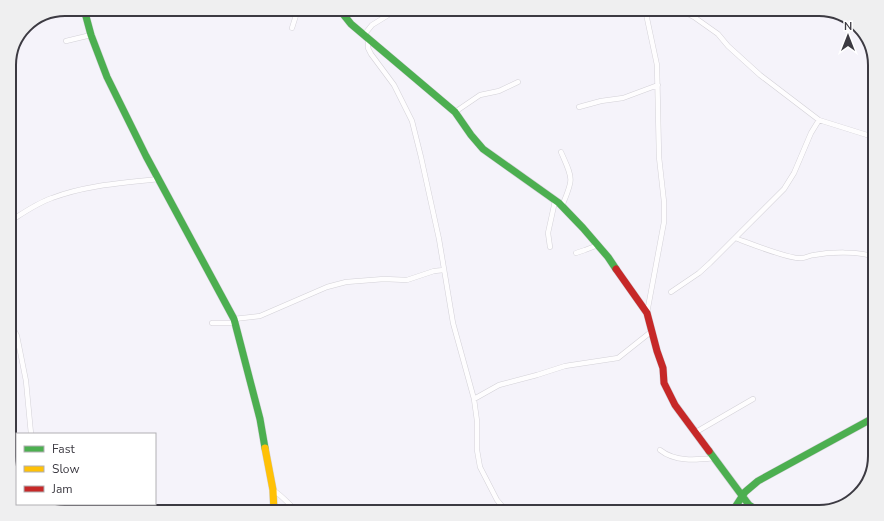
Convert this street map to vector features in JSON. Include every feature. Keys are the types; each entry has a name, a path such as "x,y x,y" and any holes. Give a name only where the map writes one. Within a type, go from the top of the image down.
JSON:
{"street":[{"path":"86,16 91,35 107,78 158,179 234,321 260,419 273,490 274,505"},
{"path":"292,28 296,16"},
{"path":"345,16 351,24 454,112 483,149 562,206 608,257 647,313 663,368 664,383 675,405 749,505"},
{"path":"387,16 372,25 366,37 368,48 394,85 412,121 439,239 452,323 474,399 477,421 477,450 480,467 501,505"},
{"path":"646,16 657,65 659,157 664,202 664,222 647,313"},
{"path":"692,16 718,34 728,46 760,75 819,120 868,134"},
{"path":"66,42 91,35"},
{"path":"454,112 480,95 499,91 518,82"},
{"path":"579,106 623,98 658,86"},
{"path":"671,292 699,273 784,190 794,173 811,133 819,120"},
{"path":"561,152 571,174 571,186 562,206"},
{"path":"16,218 52,198 73,192 104,185 158,179"},
{"path":"550,247 548,233 555,201"},
{"path":"735,238 782,254 802,258 826,253 868,255"},
{"path":"576,253 598,245"},
{"path":"212,323 260,316 327,287 346,282 384,279 407,280 434,271 444,270"},
{"path":"474,399 499,385 565,366 618,358 652,331"},
{"path":"16,332 18,336 26,381 31,433"},
{"path":"696,432 753,399"},
{"path":"736,505 741,494 764,477 868,421"},
{"path":"660,450 666,455 676,458 696,460 714,458"},
{"path":"273,490 283,496 290,505"}],"traffic: fast":[{"path":"86,16 91,35 107,77 146,156 234,319 260,419 265,448"},
{"path":"345,16 351,24 455,112 483,149 559,203 583,228 608,257 616,269"},
{"path":"737,505 745,492 758,481 868,421"},
{"path":"709,451 749,505"}],"traffic: slow":[{"path":"265,448 273,490 274,505"}],"traffic: jam":[{"path":"616,269 647,313 663,368 664,383 675,405 709,451"}]}
